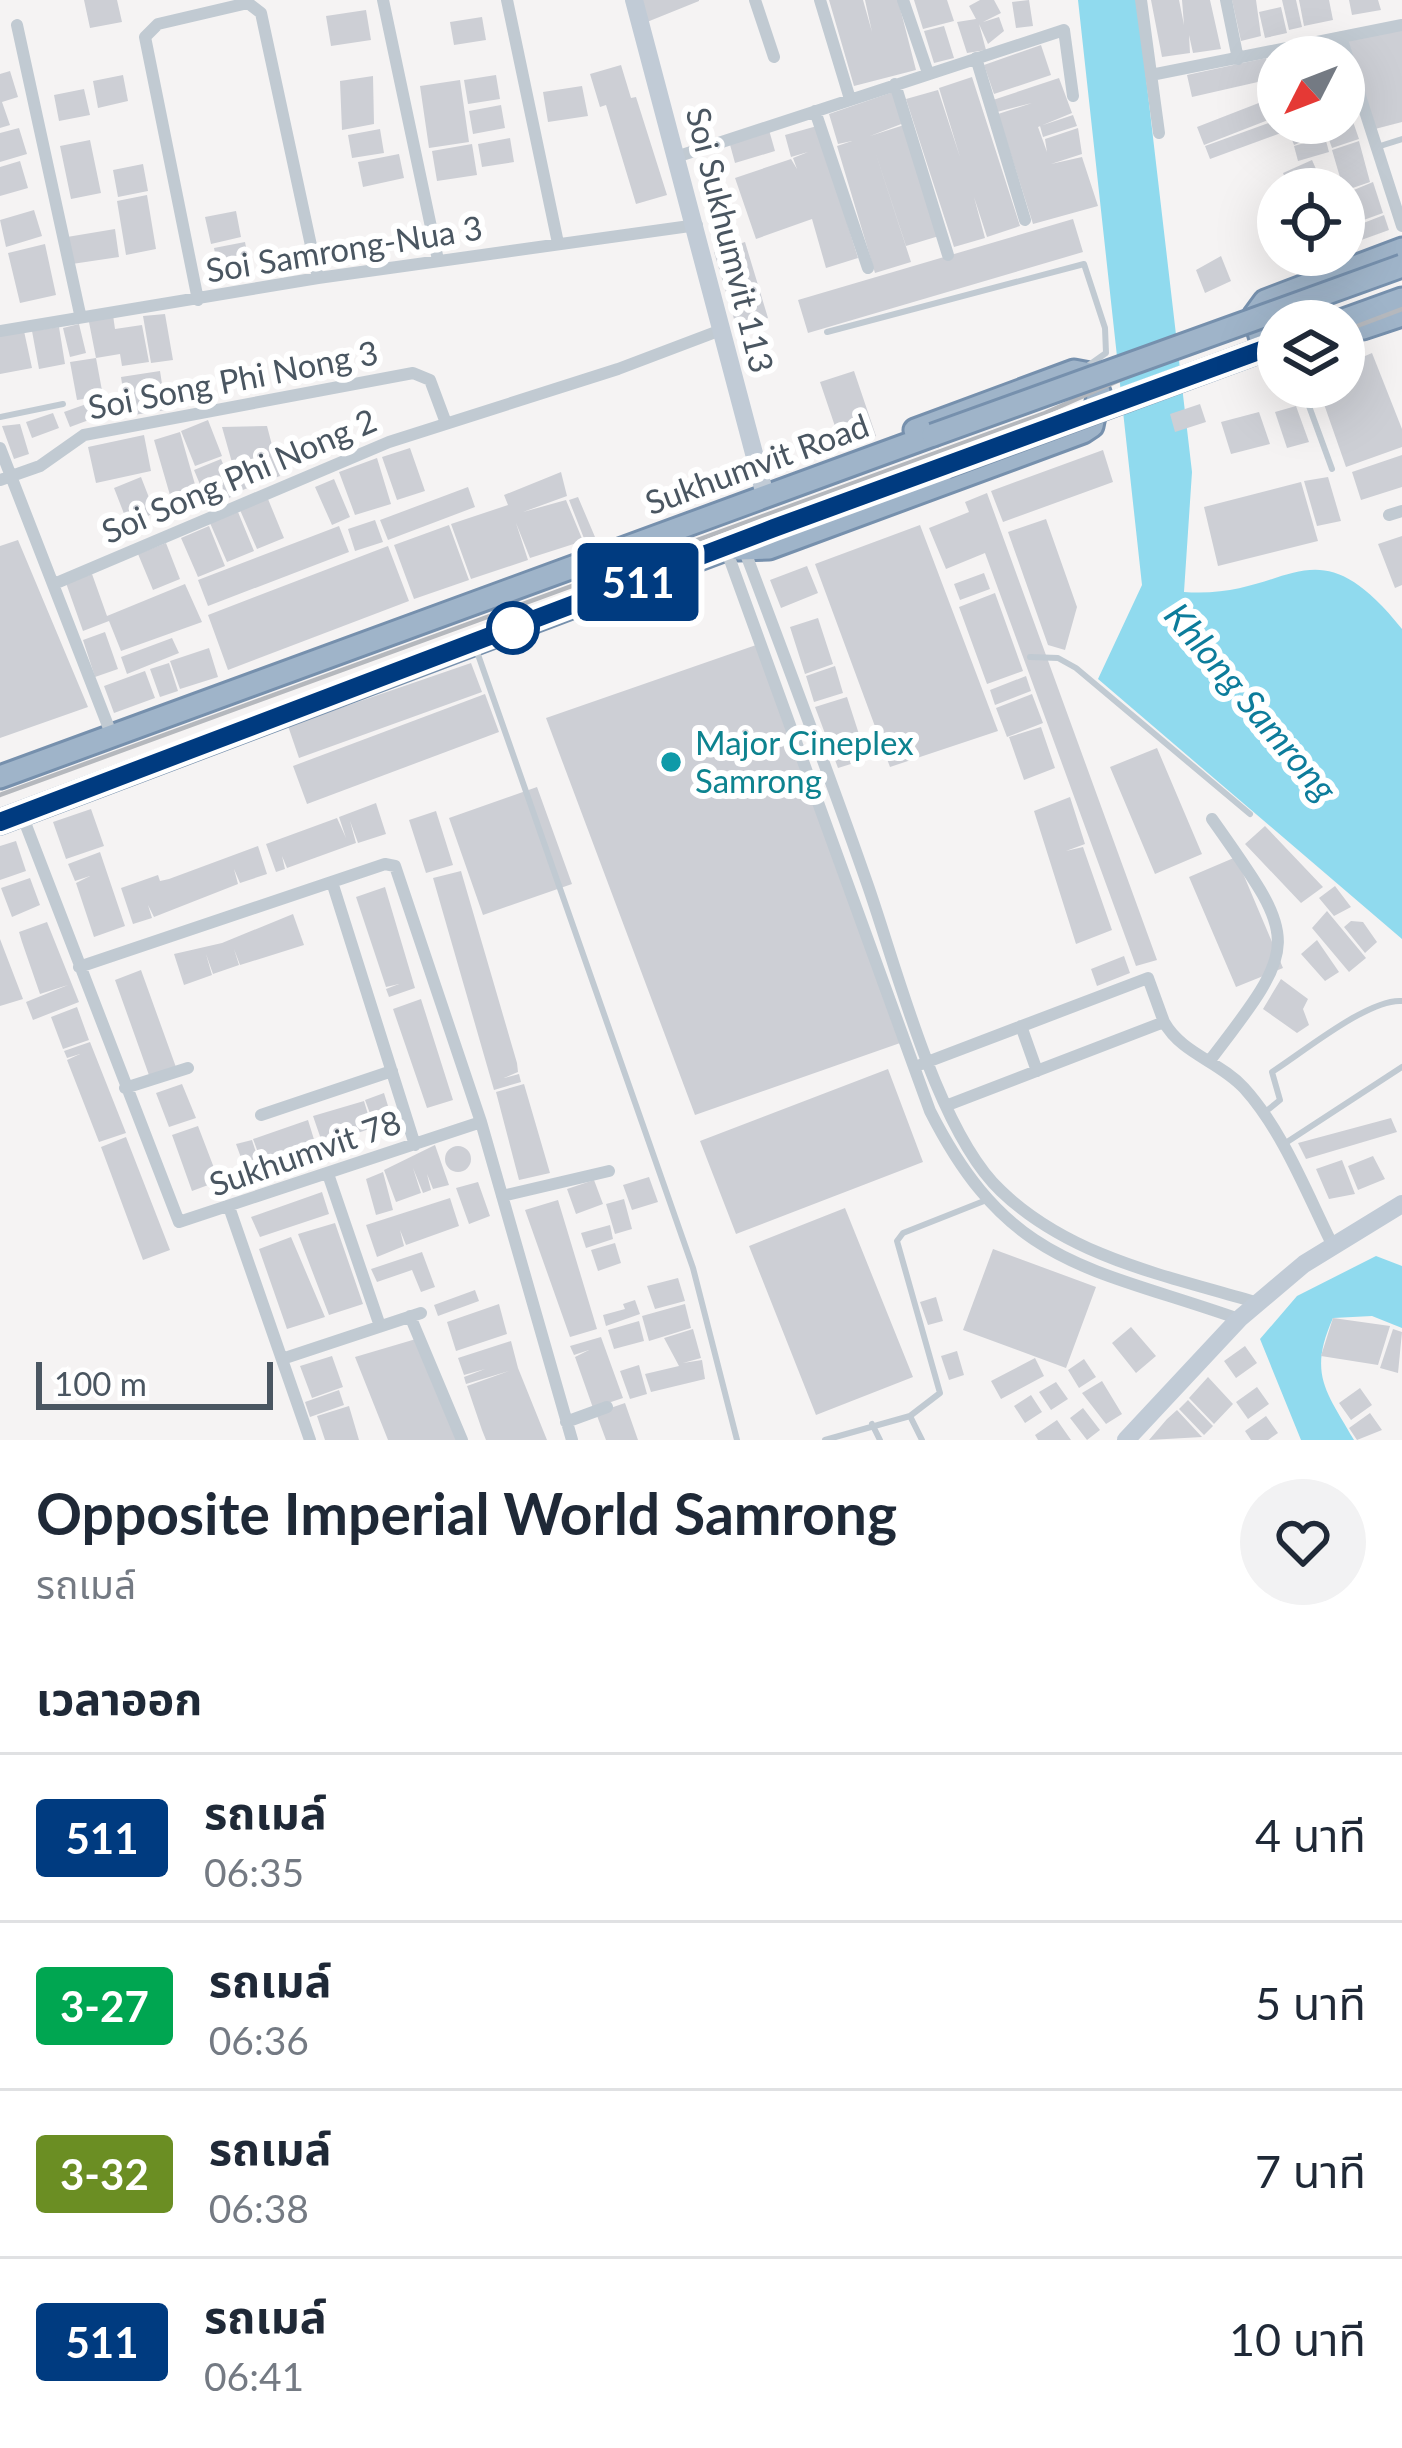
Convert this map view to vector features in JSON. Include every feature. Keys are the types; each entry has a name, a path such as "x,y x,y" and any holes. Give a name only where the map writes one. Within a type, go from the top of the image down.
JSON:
{"highway":[{"path":"1268,300 1402,249"},
{"name":"Sukhumvit Road","path":"0,777 1402,266"},
{"path":"1365,312 1402,298"},
{"path":"1365,327 1402,315"},
{"name":"Sukhumvit Road","path":"11,818 1257,352"},
{"path":"735,549 769,548 1083,432 1092,426 1099,392 1090,374 1074,371 791,476 765,495"}],"main road":[{"name":"Soi Sukhumvit 113","path":"634,0 765,495"},
{"path":"1126,1440 1239,1319 1333,1246 1402,1204"}],"street":[{"path":"383,0 438,260"},
{"path":"506,0 558,243"},
{"path":"755,0 774,57"},
{"path":"820,0 850,99"},
{"path":"903,0 928,74"},
{"path":"1141,0 1159,133"},
{"path":"1226,0 1238,59"},
{"path":"198,300 146,37 158,24 248,3 261,13 318,278"},
{"path":"17,25 80,314"},
{"path":"1346,36 1402,25"},
{"path":"679,156 1064,30 1073,96"},
{"path":"1151,75 1257,55"},
{"path":"976,58 1025,220"},
{"path":"895,84 948,255"},
{"path":"1365,110 1402,226"},
{"path":"815,111 868,268"},
{"name":"Soi Samrong-Nua 3","path":"0,331 80,314 697,225"},
{"name":"Soi Song Phi Nong 2","path":"54,584 389,442 721,330"},
{"name":"Soi Song Phi Nong 3","path":"5,478 40,466 85,435 413,373 430,380 446,423"},
{"path":"0,448 5,478 54,584 112,736"},
{"path":"735,549 929,1061 970,1152 998,1189 1039,1222 1108,1258 1258,1303"},
{"path":"735,549 915,1066 954,1159 984,1201 1022,1234 1071,1263 1239,1319"},
{"name":"Sukhumvit 78","path":"11,818 80,967 175,1218 183,1223 481,1122"},
{"path":"1211,1059 1270,980 1279,944 1255,879 1212,819"},
{"path":"80,967 385,864 395,866 481,1122 572,1440"},
{"path":"332,882 415,1144"},
{"path":"915,1066 1148,978 1164,1022 1181,1045 1211,1059 1248,1092 1333,1246"},
{"path":"948,1105 1164,1022"},
{"path":"1021,1027 1037,1071"},
{"path":"125,1088 188,1068"},
{"path":"261,1115 392,1071"},
{"path":"502,1196 609,1171"},
{"path":"328,1174 380,1326"},
{"path":"984,1201 998,1189"},
{"path":"229,1208 308,1440"},
{"path":"1102,1273 1108,1258"},
{"path":"282,1359 416,1314 462,1440"},
{"path":"566,1422 607,1407"}],"lane":[{"path":"1377,147 1402,139"},
{"path":"826,332 1084,264 1106,328 1106,352 1074,371"},
{"path":"0,417 63,404"},
{"path":"1310,408 1332,469"},
{"path":"474,643 692,1268 737,1440"},
{"path":"1030,657 1058,658 1076,668 1250,814"},
{"path":"1262,1114 1279,1103 1273,1072 1389,1000 1402,1001"},
{"path":"1281,1145 1402,1067"},
{"path":"825,1440 910,1416 933,1403 941,1385 897,1241 903,1233 984,1201"},
{"path":"910,1416 922,1440"},
{"path":"872,1424 880,1440"}],"water":[{"name":"Khlong Samrong","path":"1078,0 1137,0 1192,472 1184,592 1220,591 1322,570 1345,577 1371,596 1402,629 1402,939 1098,679 1142,585"},
{"path":"1376,1256 1402,1266 1402,1328 1372,1316 1333,1318 1321,1368 1328,1395 1354,1440 1301,1440 1260,1339 1297,1296"}],"building":[{"path":"84,0 117,0 122,22 90,28"},
{"path":"641,0 699,0 699,1 647,22"},
{"path":"829,0 863,0 872,32 865,0 898,0 916,70 854,86"},
{"path":"914,0 947,0 954,21 923,29"},
{"path":"994,0 1001,13 983,22 999,17 1004,31 988,44 979,24 986,50 967,53 957,22 976,19 969,6"},
{"path":"1029,0 1033,26 1016,28 1012,2"},
{"path":"1151,0 1179,0 1184,25 1182,0 1210,0 1221,49 1193,53 1189,35 1190,53 1162,57"},
{"path":"1232,0 1256,0 1261,36 1241,41"},
{"path":"1282,0 1296,0 1302,27 1289,30"},
{"path":"1299,0 1329,0 1333,20 1304,26"},
{"path":"1349,0 1378,0 1381,10 1352,15"},
{"path":"1281,7 1287,33 1265,36 1259,12"},
{"path":"366,10 371,40 331,46 326,16"},
{"path":"482,17 486,40 454,45 450,22"},
{"path":"944,26 954,58 934,63 924,31"},
{"path":"1402,29 1402,122 1375,129 1365,100 1365,37"},
{"path":"1041,45 1051,75 994,94 984,65"},
{"path":"1257,60 1257,82 1192,97 1187,75"},
{"path":"621,65 667,195 636,204 606,105 600,107 590,74"},
{"path":"10,71 18,97 2,102 10,125 0,128 0,74"},
{"path":"123,75 128,101 98,108 93,81"},
{"path":"496,75 500,99 468,104 464,80"},
{"path":"373,76 374,124 342,130 340,81"},
{"path":"972,77 1020,226 987,237 974,197 985,238 954,247 906,99 938,90 960,157 939,88"},
{"path":"1059,78 1072,113 1038,127 1047,152 1045,139 1078,128 1082,154 1051,164 1082,157 1098,206 1033,224 998,114 1032,103 997,112 993,100"},
{"path":"460,80 469,142 429,148 420,86"},
{"path":"582,86 588,116 548,122 543,92"},
{"path":"84,89 90,115 59,121 54,95"},
{"path":"893,92 904,123 870,136 904,125 939,236 906,246 873,145 911,262 875,273 837,146 852,141 838,144 829,114"},
{"path":"1257,104 1257,124 1204,145 1197,127"},
{"path":"501,105 505,128 473,134 469,111"},
{"path":"1073,115 1077,126 1043,137 1040,126"},
{"path":"817,126 858,258 826,268 812,219 756,239 735,178 791,159 797,169 793,158 808,152 791,157 785,135"},
{"path":"1257,127 1257,142 1210,159 1205,146"},
{"path":"19,128 27,154 0,162 0,133"},
{"path":"380,129 384,153 352,158 348,135"},
{"path":"769,130 775,151 735,163 729,141"},
{"path":"510,138 514,162 482,167 478,144"},
{"path":"90,140 101,193 71,199 60,146"},
{"path":"472,144 477,175 437,181 432,151"},
{"path":"1327,144 1329,152 1298,161 1294,146"},
{"path":"1360,144 1370,182 1365,184 1365,168 1337,168 1332,150"},
{"path":"399,154 404,178 363,187 358,162"},
{"path":"20,161 28,188 0,196 0,167"},
{"path":"143,164 148,191 118,197 113,170"},
{"path":"1373,182 1383,213 1365,220 1365,185"},
{"path":"147,195 156,249 126,255 117,201"},
{"path":"34,210 42,236 6,247 0,220"},
{"path":"236,211 241,237 211,244 205,217"},
{"path":"1384,215 1389,230 1365,239 1365,222"},
{"path":"1073,219 1083,252 808,333 798,300"},
{"path":"115,229 119,257 72,264 67,237"},
{"path":"245,242 250,268 219,274 214,248"},
{"path":"745,242 768,318 737,329 714,252"},
{"path":"45,244 56,295 20,303 8,253"},
{"path":"1221,256 1231,281 1205,293 1196,270"},
{"path":"165,314 173,360 151,363 143,316"},
{"path":"113,315 115,329 142,325 149,362 122,366 120,354 96,358 88,317"},
{"path":"79,324 86,353 70,357 63,328"},
{"path":"59,327 65,364 39,369 32,331"},
{"path":"24,331 32,368 0,374 0,336"},
{"path":"1372,353 1402,429 1402,447 1346,467 1325,408 1365,408 1365,356"},
{"path":"96,358 103,396 77,400 70,362"},
{"path":"160,371 166,410 127,416 121,377"},
{"path":"854,371 876,436 842,447 820,382"},
{"path":"92,402 97,417 70,427 64,412"},
{"path":"1200,404 1206,422 1175,432 1170,414"},
{"path":"1297,408 1309,442 1287,448 1275,412"},
{"path":"1259,412 1270,444 1231,454 1221,422"},
{"path":"53,413 59,428 32,438 26,422"},
{"path":"208,420 222,456 195,466 181,431"},
{"path":"20,424 29,454 14,459 2,426"},
{"path":"267,426 280,476 240,491 222,427"},
{"path":"180,432 200,502 174,509 154,440"},
{"path":"144,435 151,471 96,483 88,447"},
{"path":"410,448 425,491 397,500 382,457"},
{"path":"1103,450 1113,482 1003,522 991,491"},
{"path":"1402,455 1402,487 1361,500 1352,472"},
{"path":"377,458 391,504 355,515 339,472"},
{"path":"221,459 236,495 209,506 194,470"},
{"path":"561,472 567,496 523,512 566,500 583,541 530,558 516,523 528,560 471,579 451,524 508,505 504,495"},
{"path":"141,477 155,513 128,524 114,488"},
{"path":"1328,477 1341,521 1317,526 1304,481"},
{"path":"334,479 350,517 332,525 315,487"},
{"path":"1301,482 1318,541 1218,566 1204,507"},
{"path":"468,487 475,507 388,540 380,520"},
{"path":"987,493 1157,960 1136,966 985,553 946,569 929,528 969,512 965,502"},
{"path":"578,497 595,537 585,541 569,500"},
{"path":"268,499 284,538 257,549 240,510"},
{"path":"238,512 254,551 227,562 210,523"},
{"path":"1046,519 1077,607 1065,650 1048,645 1008,532"},
{"path":"375,520 383,542 355,551 348,529"},
{"path":"449,525 469,580 414,599 394,545"},
{"path":"920,525 998,731 890,767 815,564"},
{"path":"209,526 225,566 198,577 181,538"},
{"path":"339,526 349,552 208,606 198,580"},
{"path":"1402,536 1402,585 1395,588 1378,544"},
{"path":"18,540 88,707 0,738 0,546"},
{"path":"166,543 180,579 153,590 138,554"},
{"path":"388,546 409,601 228,670 208,615"},
{"path":"807,566 818,593 781,608 770,580"},
{"path":"984,573 990,589 960,600 954,584"},
{"path":"92,574 107,616 185,584 202,622 121,651 109,621 83,631 66,583"},
{"path":"995,593 1023,671 987,684 959,607"},
{"path":"818,618 833,664 805,674 790,627"},
{"path":"105,632 118,669 95,677 83,640"},
{"path":"172,638 179,653 127,674 121,657"},
{"path":"759,644 903,1042 695,1115 546,718"},
{"path":"209,648 218,677 180,689 170,661"},
{"path":"169,663 178,691 160,697 150,669"},
{"path":"471,663 482,692 299,758 288,726"},
{"path":"835,666 843,693 814,702 806,676"},
{"path":"145,671 155,698 114,713 104,686"},
{"path":"1026,676 1031,691 995,705 990,690"},
{"path":"485,694 499,732 307,804 293,766"},
{"path":"1032,694 1043,723 1007,737 996,708"},
{"path":"847,697 867,759 838,768 815,707"},
{"path":"1041,727 1055,768 1024,780 1009,737"},
{"path":"1157,748 1202,854 1155,874 1110,767"},
{"path":"537,787 572,884 483,915 449,818"},
{"path":"1070,797 1085,844 1066,851 1083,847 1112,930 1076,944 1034,811"},
{"path":"376,803 386,834 358,843 350,821 356,843 287,868 282,856 285,869 276,872 266,844 337,818 346,838 339,817"},
{"path":"91,809 104,846 66,859 53,822"},
{"path":"436,811 453,865 426,873 409,820"},
{"path":"1265,826 1323,887 1301,903 1245,844"},
{"path":"16,841 26,871 0,880 0,846"},
{"path":"258,846 267,874 240,883 234,869 238,884 154,917 148,905 152,918 133,924 121,888 158,875 160,881 169,879"},
{"path":"100,852 125,926 94,937 76,883 90,876 75,881 68,864"},
{"path":"1236,857 1283,968 1236,987 1189,877"},
{"path":"461,871 517,1063 518,1072 504,1078 519,1074 521,1082 494,1090 433,878"},
{"path":"30,878 40,905 12,917 1,888"},
{"path":"1335,886 1351,907 1334,916 1319,898"},
{"path":"385,887 415,988 389,997 386,989 399,984 386,987 356,897"},
{"path":"1327,911 1366,958 1349,972 1312,928"},
{"path":"293,914 304,945 240,965 234,949 239,965 213,974 206,954 212,975 184,985 174,954 222,943"},
{"path":"1351,921 1363,922 1377,942 1365,953 1344,927"},
{"path":"47,922 79,1002 33,1020 26,1002 68,985 40,994 22,942 19,932"},
{"path":"0,939 23,999 0,1006"},
{"path":"1317,940 1339,972 1325,981 1301,954"},
{"path":"1124,956 1130,973 1097,986 1091,969"},
{"path":"141,970 177,1070 150,1078 115,980"},
{"path":"1281,979 1308,999 1303,1009 1309,1025 1297,1033 1263,1009"},
{"path":"421,999 453,1100 427,1108 393,1009"},
{"path":"77,1007 89,1040 63,1049 51,1017"},
{"path":"90,1042 126,1133 99,1142 67,1060 80,1054 67,1058 64,1051"},
{"path":"888,1069 923,1162 736,1234 700,1141"},
{"path":"182,1084 196,1118 169,1127 156,1093"},
{"path":"524,1084 550,1173 519,1180 496,1092"},
{"path":"384,1093 393,1122 375,1127 365,1100"},
{"path":"364,1101 372,1128 323,1145 313,1116"},
{"path":"1391,1118 1397,1132 1306,1159 1298,1143"},
{"path":"308,1120 316,1146 263,1166 253,1139"},
{"path":"198,1126 219,1181 192,1191 172,1135"},
{"path":"126,1137 170,1250 143,1260 101,1147"},
{"path":"252,1140 261,1168 247,1174 236,1144"},
{"path":"435,1145 449,1185 433,1189 427,1174 431,1190 423,1193 413,1168 421,1193 396,1202 384,1170"},
{"path":"458,1146 471,1159 458,1172 445,1159"},
{"path":"1373,1156 1385,1179 1358,1190 1348,1166"},
{"path":"1342,1160 1355,1194 1329,1199 1316,1169"},
{"path":"383,1172 393,1210 376,1215 366,1179"},
{"path":"649,1177 658,1202 632,1210 623,1185"},
{"path":"594,1180 603,1204 576,1214 567,1189"},
{"path":"478,1182 490,1216 469,1224 456,1188"},
{"path":"322,1192 329,1214 260,1237 251,1217"},
{"path":"450,1198 459,1226 406,1245 400,1230 404,1246 377,1257 366,1225"},
{"path":"624,1199 632,1229 615,1234 606,1204"},
{"path":"558,1200 597,1329 570,1337 525,1210"},
{"path":"845,1208 913,1377 816,1415 749,1246"},
{"path":"335,1223 363,1304 329,1315 298,1234"},
{"path":"610,1225 613,1239 586,1248 581,1233"},
{"path":"291,1237 325,1317 287,1329 259,1249"},
{"path":"615,1243 621,1263 598,1271 591,1250"},
{"path":"993,1249 1096,1287 1066,1368 963,1330"},
{"path":"422,1252 435,1287 421,1292 412,1270 377,1282 371,1269"},
{"path":"678,1278 685,1301 655,1309 647,1286"},
{"path":"475,1290 479,1301 438,1316 434,1305"},
{"path":"936,1297 943,1321 928,1325 920,1302"},
{"path":"635,1300 640,1314 606,1326 603,1315 625,1309 623,1304"},
{"path":"499,1304 507,1334 456,1351 447,1322"},
{"path":"685,1304 691,1328 649,1341 642,1316"},
{"path":"1333,1318 1390,1326 1378,1365 1321,1356"},
{"path":"639,1321 644,1341 614,1349 608,1330"},
{"path":"1131,1327 1156,1356 1136,1373 1112,1343"},
{"path":"693,1329 701,1358 683,1363 702,1360 705,1379 651,1392 645,1374 679,1366 664,1338"},
{"path":"1393,1329 1402,1332 1398,1373 1380,1368"},
{"path":"601,1337 623,1398 593,1408 575,1357 589,1350 574,1355 570,1346"},
{"path":"416,1339 457,1440 388,1440 355,1357"},
{"path":"511,1341 547,1440 486,1440 482,1430 467,1386 509,1371 466,1384 464,1377 485,1369 464,1375 458,1358"},
{"path":"1245,1346 1257,1363 1236,1378 1224,1361"},
{"path":"957,1351 964,1375 949,1380 941,1356"},
{"path":"332,1356 343,1387 312,1398 300,1366"},
{"path":"1035,1358 1044,1376 1001,1399 991,1381"},
{"path":"1084,1359 1096,1377 1079,1388 1068,1370"},
{"path":"639,1365 647,1394 630,1399 620,1371"},
{"path":"1208,1377 1233,1404 1214,1424 1189,1398"},
{"path":"1102,1381 1122,1414 1106,1424 1082,1393"},
{"path":"1056,1382 1068,1399 1051,1410 1039,1392"},
{"path":"1257,1387 1269,1404 1248,1419 1236,1402"},
{"path":"1360,1388 1372,1405 1351,1420 1339,1403"},
{"path":"339,1390 344,1405 310,1417 305,1402"},
{"path":"1031,1395 1042,1412 1025,1423 1014,1406"},
{"path":"1188,1400 1213,1426 1204,1435 1179,1409"},
{"path":"625,1403 638,1440 606,1440 596,1413"},
{"path":"349,1406 359,1440 325,1440 317,1416"},
{"path":"1083,1408 1100,1430 1087,1440 1070,1418"},
{"path":"1177,1410 1202,1437 1149,1440 1167,1419"},
{"path":"1370,1413 1382,1430 1357,1440 1349,1428"},
{"path":"1266,1416 1278,1433 1268,1440 1251,1440 1245,1431"},
{"path":"1057,1420 1071,1440 1038,1440 1035,1435"}],"railway":[{"path":"0,795 1045,413 1281,309 1402,265"},
{"path":"1365,323 1402,309"},
{"path":"1072,418 1257,362"}],"bus line":[{"name":"511","path":"0,822 774,528 1257,352"}],"place":[{"name":"Major Cineplex Samrong","path":"671,762"}]}
